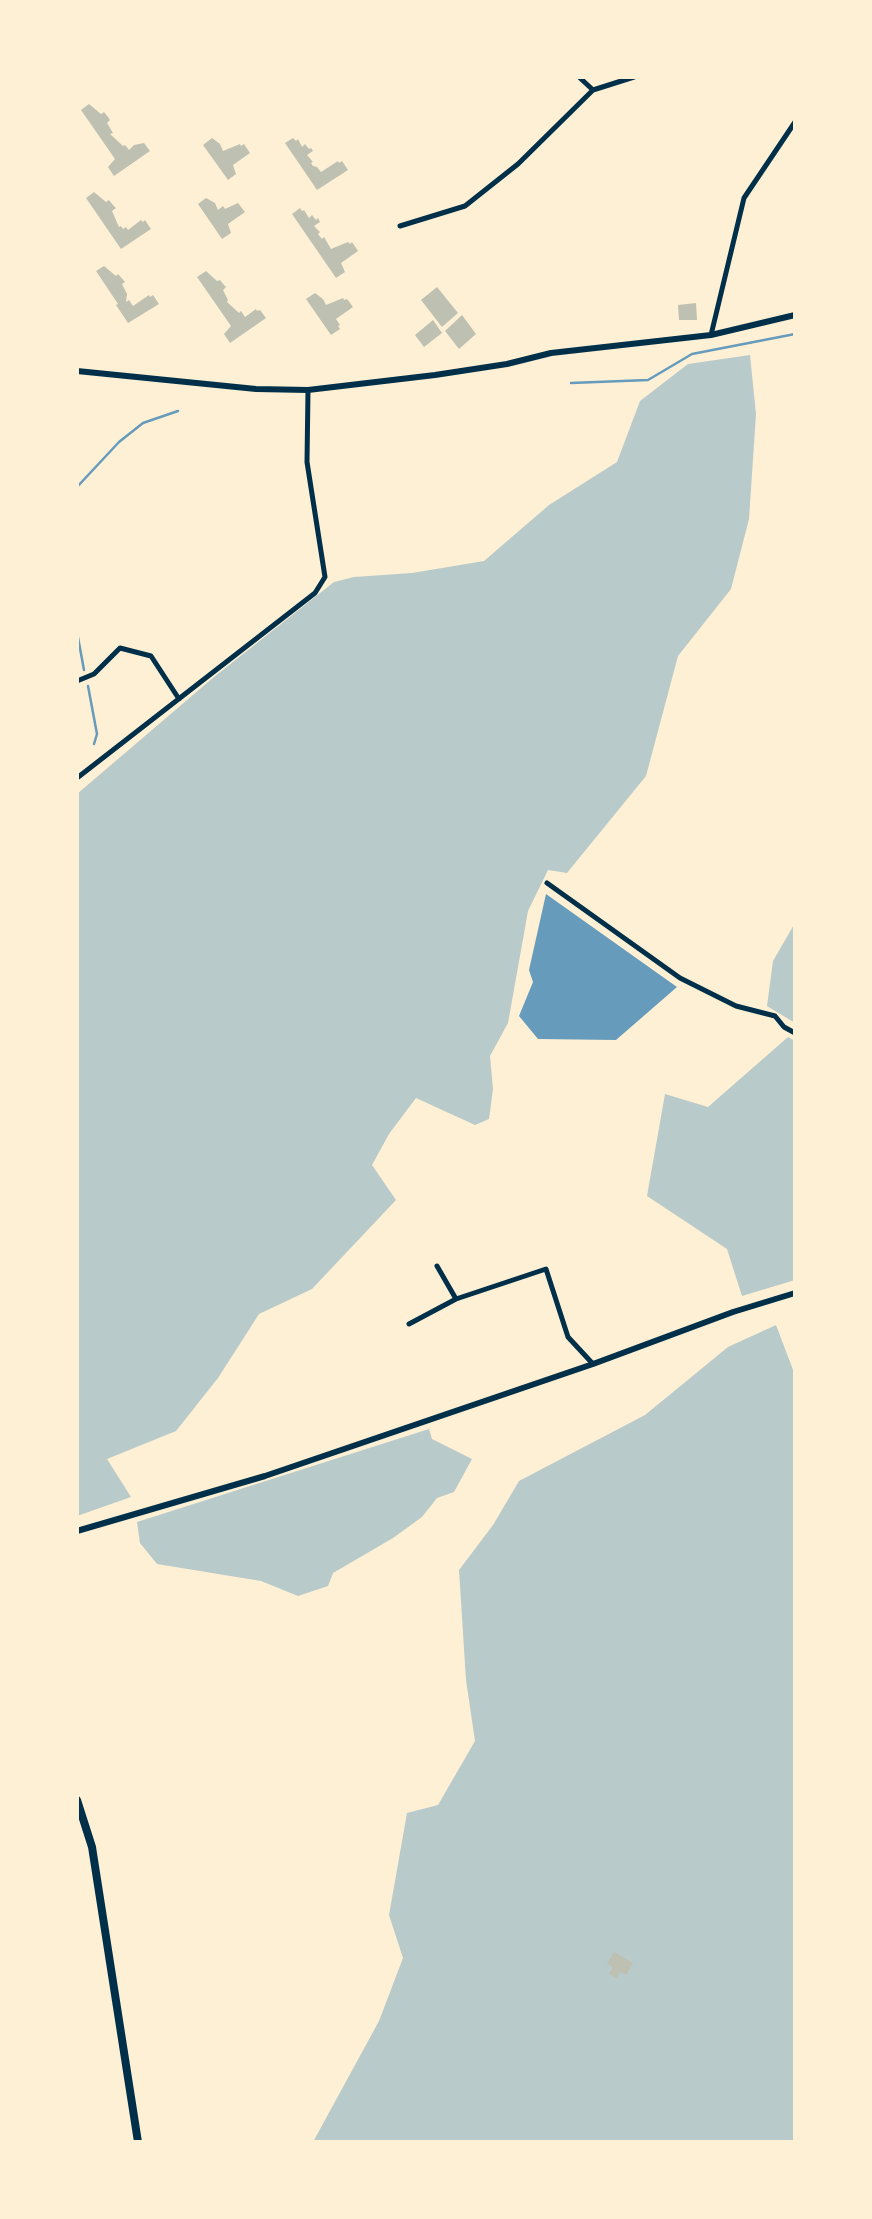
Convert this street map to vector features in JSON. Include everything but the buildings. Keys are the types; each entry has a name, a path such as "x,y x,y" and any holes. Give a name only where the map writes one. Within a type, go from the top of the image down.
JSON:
{"main road":[{"path":"77,1800 92,1847 138,2142"}],"street":[{"path":"579,77 593,90"},
{"path":"400,226 465,206 518,164 593,90 634,77"},
{"path":"710,335 744,198 795,122"},
{"path":"77,370 256,389 307,390 435,375 507,364 551,353 710,335 795,315"},
{"path":"77,778 315,593 325,577 307,462 307,390"},
{"path":"77,681 94,674 120,648 151,656 180,699"},
{"path":"547,883 680,978 736,1006 775,1016 784,1027 795,1033"},
{"path":"437,1266 456,1298"},
{"path":"409,1324 456,1298 546,1269 568,1337 593,1364"},
{"path":"77,1531 265,1476 593,1364 733,1312 795,1293"}],"shaded area":[{"path":"750,355 756,414 749,519 731,589 678,656 646,776 567,873 548,870 528,911 508,1023 490,1056 493,1089 489,1119 475,1125 416,1098 389,1134 372,1165 396,1200 312,1289 259,1314 218,1378 176,1431 107,1459 131,1497 77,1516 77,794 214,677 334,582 354,577 412,573 484,561 549,505 617,462 640,401 688,364"},
{"path":"795,923 795,1023 767,1006 773,961"},
{"path":"788,1037 795,1041 795,1280 742,1296 727,1249 647,1196 665,1094 708,1107"},
{"path":"776,1325 795,1375 795,2142 313,2142 379,2021 403,1958 389,1915 407,1813 438,1805 475,1741 466,1680 459,1570 493,1525 519,1481 645,1415 728,1347"},
{"path":"429,1429 432,1439 472,1459 454,1492 437,1498 422,1517 393,1538 333,1573 328,1586 298,1596 261,1581 157,1564 140,1543 137,1522"}],"water":[{"path":"546,894 677,987 616,1040 538,1039 519,1016 533,982 529,970"}],"waterway":[{"path":"571,383 648,380 692,354 795,334"},
{"path":"77,487 119,442 143,423 178,411"},
{"path":"77,632 84,670"},
{"path":"88,686 97,734 94,744"}]}
